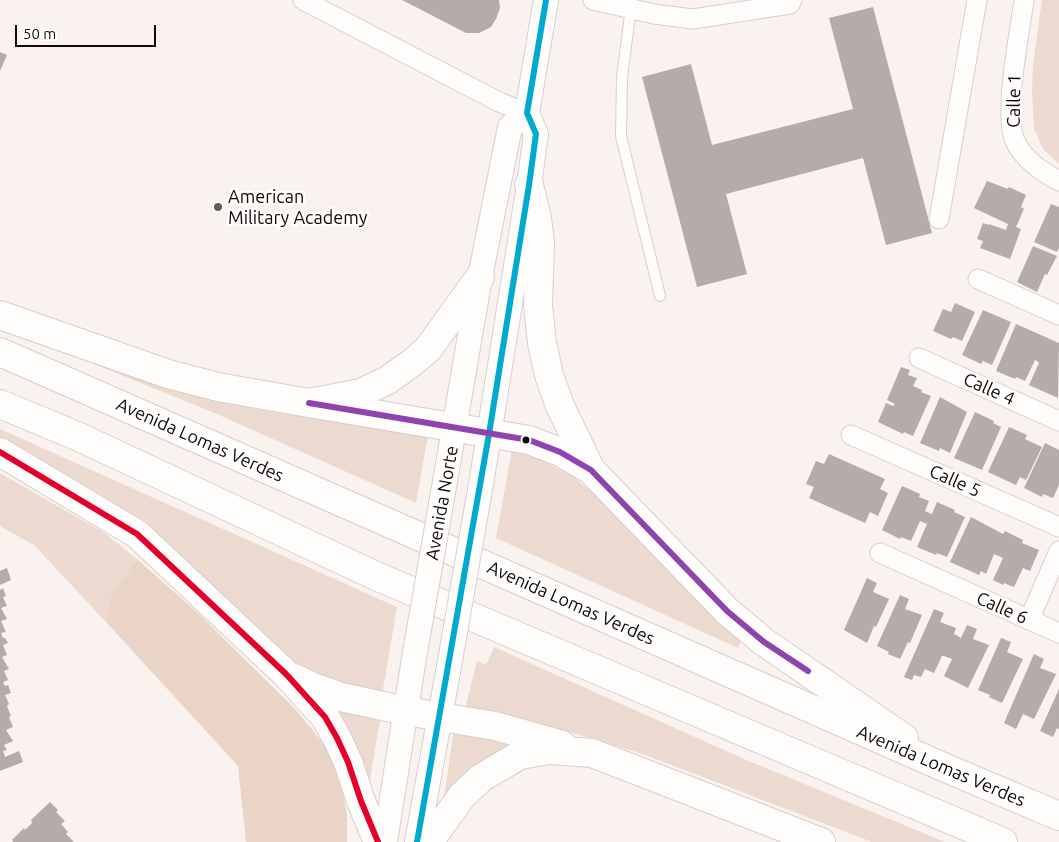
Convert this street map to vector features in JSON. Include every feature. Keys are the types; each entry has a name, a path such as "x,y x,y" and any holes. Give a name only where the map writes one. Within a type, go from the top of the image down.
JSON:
{"highway":[{"path":"529,185 537,218 540,243 538,306 542,343 549,375 560,406 591,470"},
{"path":"309,403 360,393 388,380 413,362 428,348 480,276"},
{"path":"0,315 168,374 218,387 529,440 560,452 591,470 727,611 764,642 870,713 948,769"},
{"name":"Avenida Lomas Verdes","path":"0,352 1059,816"},
{"path":"0,404 77,436 376,576 1003,842"},
{"path":"0,452 137,534 286,674 325,717 337,738 378,842"},
{"path":"286,674 313,687 342,697 406,711 495,726 592,753 821,842"},
{"path":"429,842 462,796 480,778 501,765 520,755 549,750 592,753"}],"street":[{"path":"303,0 499,102 527,113 546,0"},
{"path":"593,0 654,14 693,19 790,4 792,0"},
{"path":"939,219 977,0"},
{"name":"Calle 1","path":"1024,0 1012,89 1011,120 1014,140 1027,159 1059,181"},
{"name":"Avenida Norte","path":"385,842 414,658 480,276 510,127 527,113 536,134 529,185 481,484 418,842"},
{"path":"978,278 1058,311"},
{"name":"Calle 4","path":"919,358 1059,421"},
{"name":"Calle 5","path":"851,435 1059,527"},
{"path":"1028,620 1059,551"},
{"name":"Calle 6","path":"880,553 1059,633"}],"lane":[{"path":"631,8 622,77 621,136 660,296"}],"shaded area":[{"path":"1042,0 1059,0 1059,164 1044,150 1034,129 1033,65"},
{"path":"88,356 202,396 230,403 261,410 428,435 416,503 217,414 87,361"},
{"path":"0,429 397,607 382,695 309,673 294,663 113,504 0,438"},
{"path":"512,449 533,456 572,476 598,497 741,641 738,648 496,538"},
{"path":"0,473 103,532 137,559 109,599 106,622 34,545 0,526"},
{"path":"137,559 199,614 295,709 324,744 335,765 342,788 347,815 347,842 246,842 238,766 106,622 109,599"},
{"path":"494,647 744,759 945,842 872,842 640,753 535,722 465,709 477,661 486,665"},
{"path":"325,701 381,714 369,785"},
{"path":"454,729 533,742 443,805"}],"building":[{"path":"402,0 499,0 500,8 491,27 479,33 466,33"},
{"path":"873,7 932,233 886,245 863,158 726,194 747,274 697,287 642,77 691,64 712,145 853,109 829,18"},
{"path":"0,52 7,55 0,71"},
{"path":"987,181 1008,189 1009,187 1026,195 1021,207 1024,209 1016,227 1021,229 1010,259 980,248 983,241 977,239 983,223 1006,230 1008,224 974,208"},
{"path":"1051,204 1059,207 1059,248 1057,252 1034,242"},
{"path":"1033,246 1057,256 1047,275 1045,274 1037,292 1017,282"},
{"path":"955,303 975,312 962,341 953,337 951,339 933,331 943,309 951,312"},
{"path":"983,310 1011,322 992,365 983,361 981,364 962,355"},
{"path":"1016,324 1059,343 1058,398 1029,385 1039,363 1035,360 1025,381 996,371"},
{"path":"901,367 910,370 908,375 917,378 913,386 931,396 913,436 904,432 903,434 878,422 886,403 893,406 895,404 887,400"},
{"path":"940,397 967,412 950,453 940,448 939,451 920,443"},
{"path":"975,412 994,421 993,423 1001,427 982,470 954,458"},
{"path":"1009,427 1027,435 1025,439 1042,447 1026,480 1020,477 1016,485 988,472"},
{"path":"1045,443 1059,450 1059,485 1053,498 1043,494 1042,497 1024,488"},
{"path":"829,454 885,479 880,489 888,493 878,516 870,512 865,523 809,498 814,487 806,484 816,461 824,464"},
{"path":"902,486 920,494 919,497 929,501 925,511 932,514 937,502 965,517 947,557 937,553 936,555 917,547 927,524 920,521 911,541 901,537 900,539 882,530"},
{"path":"971,517 1003,534 1005,531 1023,540 1022,543 1039,550 1030,571 1023,568 1014,587 1004,583 1003,585 993,580 1003,558 994,554 986,574 981,571 979,575 950,562"},
{"path":"7,568 11,580 0,585 0,571"},
{"path":"867,578 877,583 873,592 889,599 867,643 844,630"},
{"path":"3,588 6,596 3,597 7,606 1,608 7,619 1,621 6,632 1,633 8,643 3,645 7,655 2,657 9,669 4,671 8,680 3,682 5,686 8,685 11,693 5,695 9,704 7,706 13,727 6,730 13,741 4,745 7,750 3,751 5,757 19,751 23,762 0,771 0,590"},
{"path":"900,595 909,599 905,609 922,615 910,643 908,642 900,659 888,654 889,652 877,646"},
{"path":"934,609 944,613 940,622 956,628 954,634 961,638 967,625 977,629 973,639 989,645 968,688 944,676 952,659 944,656 942,656 934,673 925,669 921,677 914,675 912,680 904,677"},
{"path":"1001,638 1011,642 1007,652 1023,659 1002,703 978,690"},
{"path":"1034,654 1044,659 1040,668 1056,674 1034,719 1023,714 1016,729 1004,723"},
{"path":"1059,689 1059,729 1057,728 1053,737 1040,731"},
{"path":"50,802 65,821 61,824 68,832 66,834 74,842 13,842 12,840 32,823 31,820"}],"transit line":[{"path":"417,842 489,434 529,185 536,134 527,113 546,0"},
{"path":"309,403 529,440 560,452 591,470 727,611 764,642 808,671"},
{"path":"0,452 137,534 286,674 325,717 337,738 378,842"}],"place":[{"name":"American Military Academy","path":"218,207"}]}
